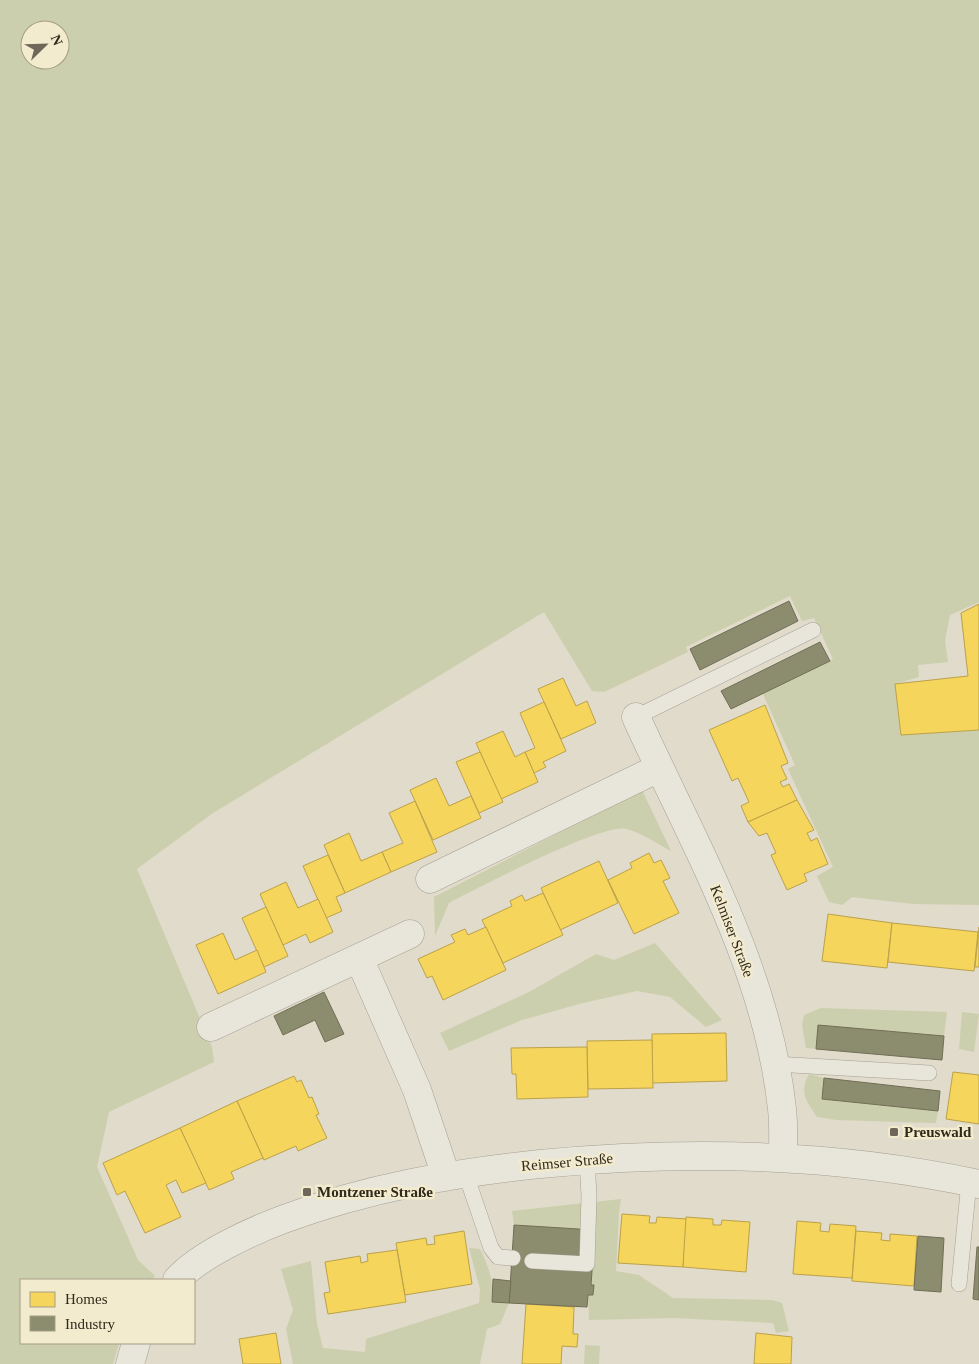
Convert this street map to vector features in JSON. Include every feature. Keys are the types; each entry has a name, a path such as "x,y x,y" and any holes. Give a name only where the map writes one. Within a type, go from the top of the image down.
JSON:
{"street":[{"name":"Kelmiser Straße","path":"636,717 697,845 729,918 761,1006 775,1064 782,1110 783,1158"},
{"path":"430,879 659,768"},
{"path":"211,1028 410,934"},
{"path":"359,958 455,1174"},
{"name":"Reimser Straße","path":"178,1279 186,1270 254,1231 312,1209 455,1174 587,1160 688,1156 783,1158 887,1168 974,1183"},
{"path":"130,1364 136,1344"}],"lane":[{"path":"636,717 813,630"},
{"path":"775,1064 929,1074"},
{"path":"532,1261 587,1264 589,1196 587,1160"},
{"path":"455,1174 491,1248 498,1257 512,1258"},
{"path":"959,1284 974,1183"}],"green space":[{"path":"0,0 979,0 979,602 950,615 945,641 948,662 918,665 919,677 895,684 901,735 979,730 979,905 913,904 852,897 842,905 829,902 817,876 833,867 788,769 795,765 763,694 833,659 814,618 802,621 790,596 686,647 688,652 604,692 592,691 544,612 213,813 137,869 212,1047 214,1062 109,1112 97,1167 138,1260 155,1276 153,1279 20,1279 20,1344 119,1344 113,1364 0,1364"},
{"path":"642,790 671,851 643,835 626,829 613,830 592,836 539,858 449,903 435,936 434,897"},
{"path":"655,943 722,1020 706,1027 670,997 637,991 583,1003 522,1020 449,1051 440,1033 529,992 596,954 614,960"},
{"path":"821,1008 947,1012 944,1036 818,1025 816,1049 806,1048 802,1025 804,1015"},
{"path":"962,1012 979,1014 974,1052 959,1049"},
{"path":"809,1074 824,1078 822,1099 938,1111 936,1123 836,1120 817,1117 804,1091"},
{"path":"621,1199 616,1271 639,1275 673,1298 772,1300 782,1303 789,1331 776,1333 773,1323 674,1318 589,1320 588,1295 593,1295 594,1285 591,1285 594,1230 514,1225 512,1211"},
{"path":"469,1248 480,1249 486,1263 492,1286 492,1302 509,1303 500,1324 487,1329 480,1364 293,1364 286,1329 293,1310 281,1269 311,1261 317,1324 323,1348 365,1352 366,1339 479,1303 480,1289"},
{"path":"585,1345 600,1346 599,1364 584,1364"}],"building: Homes":[{"path":"979,604 979,730 901,735 895,684 968,676 961,613"},
{"path":"563,678 576,706 587,701 596,723 561,739 538,689"},
{"path":"544,702 566,751 543,762 546,767 534,773 525,752 535,748 520,713"},
{"path":"765,705 788,763 781,766 787,779 780,782 783,787 789,784 797,800 748,822 741,806 749,802 738,778 732,781 709,730"},
{"path":"503,731 515,757 525,752 538,782 501,799 476,743"},
{"path":"480,752 503,802 479,813 456,762"},
{"path":"436,778 449,806 471,796 481,818 433,840 410,790"},
{"path":"797,800 814,830 807,833 811,841 817,838 828,864 804,874 807,881 787,890 771,855 776,853 767,833 759,836 748,822"},
{"path":"415,801 437,852 391,872 382,852 403,843 389,813"},
{"path":"349,833 361,861 382,852 391,872 345,893 324,845"},
{"path":"649,853 654,863 661,860 670,878 663,881 679,913 634,934 608,880 632,868 630,863"},
{"path":"328,855 345,893 336,897 342,911 326,918 303,866"},
{"path":"599,861 618,903 560,930 541,888"},
{"path":"286,882 298,908 318,899 333,932 310,943 306,934 283,945 260,894"},
{"path":"543,893 563,935 503,963 482,920 512,906 510,901 522,895 525,901"},
{"path":"266,907 288,956 264,967 242,918"},
{"path":"828,914 892,923 887,968 822,961"},
{"path":"892,923 978,932 974,971 888,962"},
{"path":"486,927 506,970 443,1000 432,976 427,978 418,959 455,942 451,935 465,929 468,935"},
{"path":"979,927 979,967 975,967"},
{"path":"223,933 235,960 257,950 266,972 218,994 196,945"},
{"path":"726,1033 727,1081 652,1083 652,1034"},
{"path":"652,1040 653,1088 588,1089 587,1041"},
{"path":"587,1047 588,1097 517,1099 516,1074 512,1074 511,1048"},
{"path":"953,1072 979,1075 979,1124 946,1119"},
{"path":"294,1076 297,1082 301,1080 309,1098 312,1097 319,1114 316,1115 327,1138 298,1151 296,1146 264,1160 237,1101"},
{"path":"237,1101 263,1158 231,1172 234,1179 209,1190 180,1128"},
{"path":"180,1128 206,1183 182,1193 176,1180 166,1185 181,1217 145,1233 125,1191 117,1195 103,1163"},
{"path":"622,1214 650,1216 649,1223 656,1223 657,1217 687,1219 683,1267 618,1263"},
{"path":"686,1217 713,1219 713,1225 721,1225 722,1220 750,1222 746,1272 683,1267"},
{"path":"797,1221 821,1223 820,1231 829,1232 830,1224 856,1226 852,1278 793,1274"},
{"path":"464,1231 472,1284 405,1295 396,1243 426,1238 427,1245 435,1244 434,1236"},
{"path":"856,1231 882,1233 881,1240 890,1241 890,1234 917,1236 914,1286 852,1281"},
{"path":"397,1250 406,1302 328,1314 324,1293 330,1292 325,1262 360,1256 361,1263 368,1261 367,1254"},
{"path":"526,1304 574,1307 573,1334 578,1334 577,1347 562,1346 561,1364 522,1364"},
{"path":"276,1333 281,1364 243,1364 239,1339"},
{"path":"756,1333 792,1337 791,1364 754,1364"}],"building: Industry":[{"path":"789,601 798,621 700,670 690,649"},
{"path":"820,642 830,661 731,709 721,691"},
{"path":"324,992 344,1034 325,1042 315,1020 283,1035 274,1016"},
{"path":"818,1025 944,1036 942,1060 816,1049"},
{"path":"824,1078 940,1091 938,1111 822,1099"},
{"path":"514,1225 595,1230 591,1285 594,1285 593,1295 588,1295 587,1307 509,1303"},
{"path":"918,1236 944,1238 941,1292 914,1290"},
{"path":"977,1247 979,1247 979,1300 973,1299"},
{"path":"493,1279 511,1281 509,1303 492,1302"}],"place":[{"name":"Preuswald","path":"894,1132"},
{"name":"Montzener Straße","path":"307,1192"}]}
